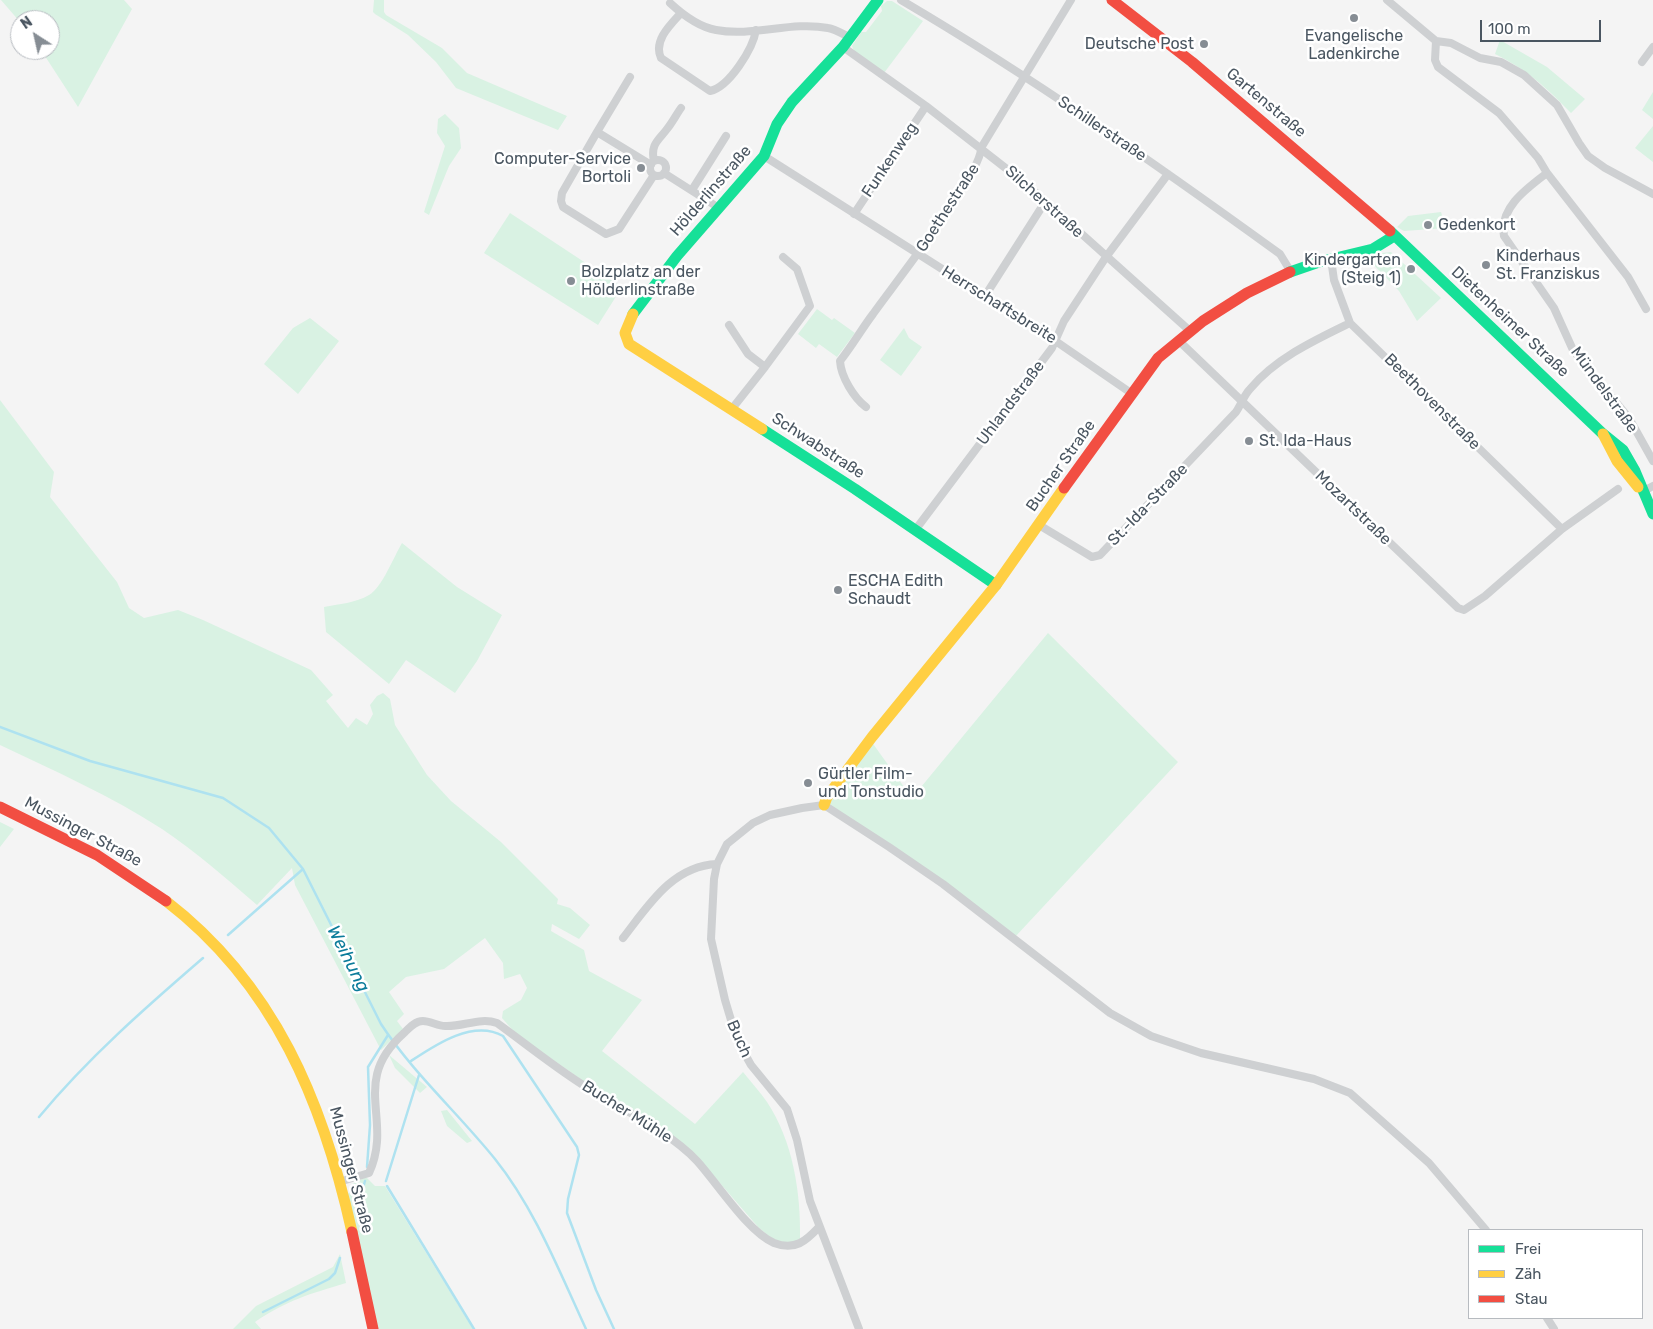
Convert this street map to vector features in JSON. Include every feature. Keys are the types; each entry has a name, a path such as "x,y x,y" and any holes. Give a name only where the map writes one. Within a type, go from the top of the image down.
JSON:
{"street":[{"name":"Hölderlinstraße","path":"625,333 631,316 677,256 764,156 777,124 792,102 843,47 878,0"},
{"name":"Schillerstraße","path":"901,0 1024,77 1168,174 1280,254 1290,272"},
{"name":"Goethestraße","path":"866,407 857,400 841,369 840,361 918,254 981,155 981,148 1071,0"},
{"name":"Gartenstraße","path":"1112,0 1192,62 1394,236"},
{"path":"1387,0 1436,40 1451,43 1480,58 1502,62 1524,75 1557,105 1578,144 1588,156 1605,168 1653,194"},
{"path":"670,3 681,13 702,26 717,30 756,30 790,26 828,28 849,37"},
{"path":"681,13 660,42 658,52 661,58 710,91 723,86 747,54 754,40 756,30"},
{"path":"1436,40 1435,60 1438,67 1499,113 1538,158 1547,173 1628,277 1646,309"},
{"name":"Silcherstraße","path":"843,47 926,106 1026,184 1190,331"},
{"path":"1642,62 1653,47"},
{"path":"630,77 562,193 561,201 563,207 606,234 614,232 619,229 654,175"},
{"name":"Funkenweg","path":"854,214 926,106"},
{"path":"664,173 661,176 650,172 653,163 652,153 658,136 666,131 680,108"},
{"path":"597,132 653,163 664,163 664,173"},
{"path":"692,190 726,136"},
{"name":"Herrschaftsbreite","path":"764,156 1054,340 1131,393"},
{"path":"664,173 719,208"},
{"name":"Mündelstraße","path":"1547,173 1526,190 1508,209 1502,225 1504,236 1554,308 1573,350 1629,418 1653,461"},
{"name":"Uhlandstraße","path":"916,529 1052,348 1054,340 1106,257 1168,174"},
{"path":"985,296 1045,202"},
{"name":"Bucher Straße","path":"824,805 827,797 872,737 996,585 1150,367 1178,340 1247,293 1290,272 1331,258 1374,249 1394,236"},
{"name":"Dietenheimer Straße","path":"1394,236 1602,433 1623,450 1635,471 1642,492 1653,514"},
{"path":"732,410 810,306 797,269 783,257"},
{"name":"Beethovenstraße","path":"1331,258 1334,280 1350,323 1562,529"},
{"name":"St.-Ida-Straße","path":"1039,525 1092,557 1100,555 1236,412 1249,389 1286,358 1312,341 1350,323"},
{"path":"729,325 748,354 765,367"},
{"name":"Schwabstraße","path":"625,333 629,344 916,529 996,585"},
{"name":"Mozartstraße","path":"1178,340 1458,608 1464,610 1484,596 1562,529"},
{"path":"1642,492 1653,486"},
{"path":"1562,529 1618,489"},
{"path":"824,805 943,884 1110,1013 1135,1027 1176,1046 1314,1079 1350,1093 1429,1163 1485,1229"},
{"name":"Buch","path":"819,1226 810,1201 797,1140 787,1109 741,1049 731,1023 711,939 717,864 727,844 753,823 784,811 824,805"},
{"name":"Mussinger Straße","path":"0,807 65,837 135,878 173,906 213,942 258,996 294,1056 319,1112 330,1144 373,1329"},
{"path":"623,938 666,885 686,872 708,864 717,864"},
{"name":"Bucher Mühle","path":"339,1182 369,1173 376,1159 375,1076 387,1049 412,1025 422,1021 445,1026 466,1025 488,1020 497,1023 558,1069 672,1140 695,1159 763,1237 785,1247 794,1247 803,1242 819,1226"},
{"path":"819,1226 859,1329"}],"green space":[{"path":"1,0 124,0 132,9 78,107 47,60 60,60 60,10 10,10"},
{"path":"374,0 384,0 384,12 386,15 442,48 467,73 567,116 558,130 456,88 436,62 408,35 373,12"},
{"path":"887,1 892,1 923,21 884,73 854,51 852,46 861,32 866,32 882,11 881,6"},
{"path":"1500,40 1547,67 1585,99 1571,113 1536,80 1517,66 1495,54"},
{"path":"1653,92 1653,119 1642,110"},
{"path":"445,114 459,128 461,148 449,166 429,215 424,212 445,146 437,133 438,119"},
{"path":"1653,126 1653,162 1635,148"},
{"path":"1441,212 1446,228 1404,231 1397,227 1408,216"},
{"name":"Bolzplatz an der Hölderlinstraße","path":"510,213 622,287 598,325 484,253"},
{"path":"1391,252 1441,298 1417,321 1399,291 1364,255"},
{"path":"817,309 855,333 837,357 819,344 816,348 798,334"},
{"path":"310,318 339,341 298,394 264,364 293,328"},
{"path":"904,328 909,338 922,347 901,376 880,360"},
{"path":"0,400 54,472 50,497 117,582 129,608 144,618 178,610 311,670 333,695 326,701 348,728 356,718 367,725 373,714 370,705 377,696 383,693 390,699 395,725 427,775 451,801 501,842 558,899 557,904 570,908 590,925 579,939 552,924 551,931 584,950 589,971 642,1000 602,1051 695,1124 743,1072 764,1098 783,1133 794,1168 799,1204 800,1239 794,1242 783,1243 769,1236 759,1228 705,1166 516,1034 502,1018 503,1011 521,1000 527,988 520,974 504,979 503,963 485,938 444,969 406,977 389,992 404,1014 397,1021 403,1029 381,1050 295,885 292,868 257,905 199,856 143,817 62,774 0,745"},
{"path":"402,543 457,587 502,615 477,661 455,693 406,660 389,684 326,632 324,607 358,600 374,591 379,586"},
{"path":"1048,633 1178,762 1015,937 829,805 831,796 871,741 912,798"},
{"path":"0,822 14,829 0,847"},
{"path":"389,1055 427,1087 420,1093 395,1068"},
{"path":"447,1110 472,1141 467,1143 447,1126 441,1111"},
{"path":"367,1178 375,1186 385,1186 473,1329 376,1329 347,1197 352,1184"},
{"path":"340,1254 346,1283 310,1294 278,1308 255,1322 261,1329 233,1329 256,1306 333,1267"}],"waterway":[{"name":"Weihung","path":"0,727 90,761 223,798 269,828 303,869 381,1024 421,1076 495,1159 522,1198 545,1241 586,1329"},
{"path":"228,935 303,869"},
{"path":"39,1117 97,1054 203,958"},
{"path":"411,1061 431,1048 467,1032 479,1030 503,1036 577,1147 579,1155 568,1199 567,1213 596,1290 614,1329"},
{"path":"367,1167 370,1125 368,1067 388,1035"},
{"path":"386,1181 419,1075"},
{"path":"356,1211 365,1181"},
{"path":"387,1186 474,1329"},
{"path":"263,1312 329,1279 335,1273 340,1258"}],"traffic: fast":[{"path":"633,314 677,256 764,156 777,124 792,102 843,47 878,0"},
{"path":"1390,231 1602,433 1623,450 1635,471 1653,514"},
{"path":"1290,272 1319,262 1373,249 1394,236"},
{"path":"762,429 855,489 996,585"}],"traffic: slow":[{"path":"633,314 625,333 629,344 762,429"},
{"path":"1603,434 1617,461 1638,487"},
{"path":"824,805 827,797 872,737 996,585 1064,488"},
{"path":"166,901 204,934 237,970 265,1008 289,1049 309,1092 326,1137 352,1232"}],"traffic: jam":[{"path":"1112,0 1192,62 1390,231"},
{"path":"1064,488 1158,358 1203,321 1247,293 1290,272"},
{"path":"0,807 97,855 166,901"},
{"path":"352,1232 373,1329"}],"place":[{"name":"Evangelische Ladenkirche","path":"1354,18"},
{"name":"Deutsche Post","path":"1204,44"},
{"name":"Computer-Service Bortoli","path":"641,168"},
{"name":"Gedenkort","path":"1428,225"},
{"name":"Kinderhaus St. Franziskus","path":"1486,265"},
{"name":"Kindergarten (Steig 1)","path":"1411,269"},
{"name":"Bolzplatz an der Hölderlinstraße","path":"571,281"},
{"name":"St. Ida-Haus","path":"1249,441"},
{"name":"ESCHA Edith Schaudt","path":"838,590"},
{"name":"Gürtler Film- und Tonstudio","path":"808,783"}]}
